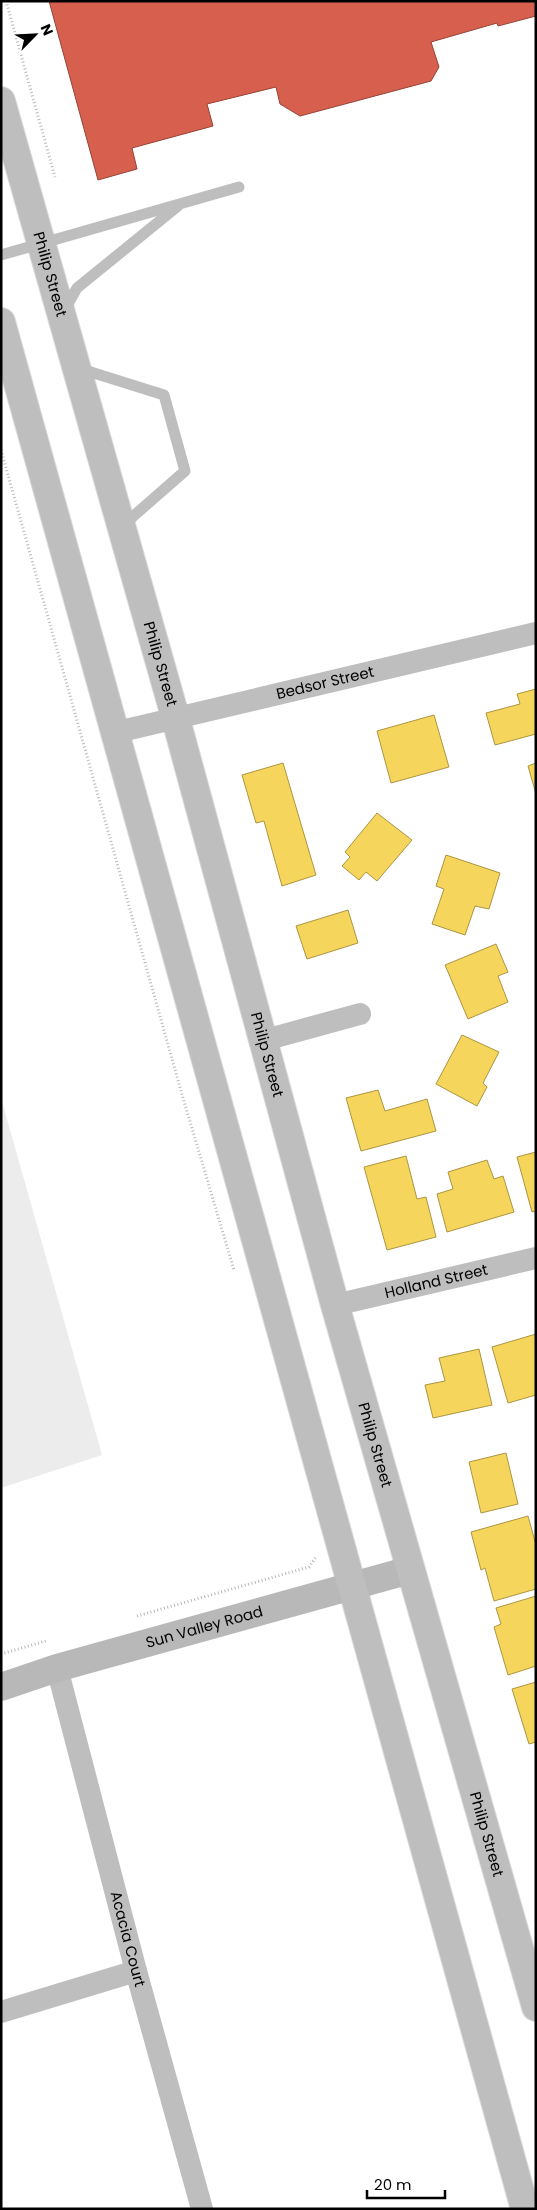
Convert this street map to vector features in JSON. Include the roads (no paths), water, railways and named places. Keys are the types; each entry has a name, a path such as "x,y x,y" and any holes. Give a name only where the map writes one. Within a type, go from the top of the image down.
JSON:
{"main road":[{"name":"Philip Street","path":"1,102 265,1040 335,1305 536,2007"},
{"path":"1,322 113,733 354,1587 525,2209"}],"street":[{"name":"Bedsor Street","path":"113,733 175,716 326,684 536,633"},
{"path":"265,1040 360,1014"},
{"name":"Holland Street","path":"335,1305 536,1258"},
{"name":"Sun Valley Road","path":"1,1687 57,1668 410,1570"},
{"name":"Acacia Court","path":"57,1668 136,1971 202,2209"},
{"path":"1,2012 136,1971"}],"lane":[{"path":"1,255 40,242 239,187"},
{"path":"62,315 77,288 181,203"},
{"path":"77,367 164,395 180,452 185,471 121,527"}]}
